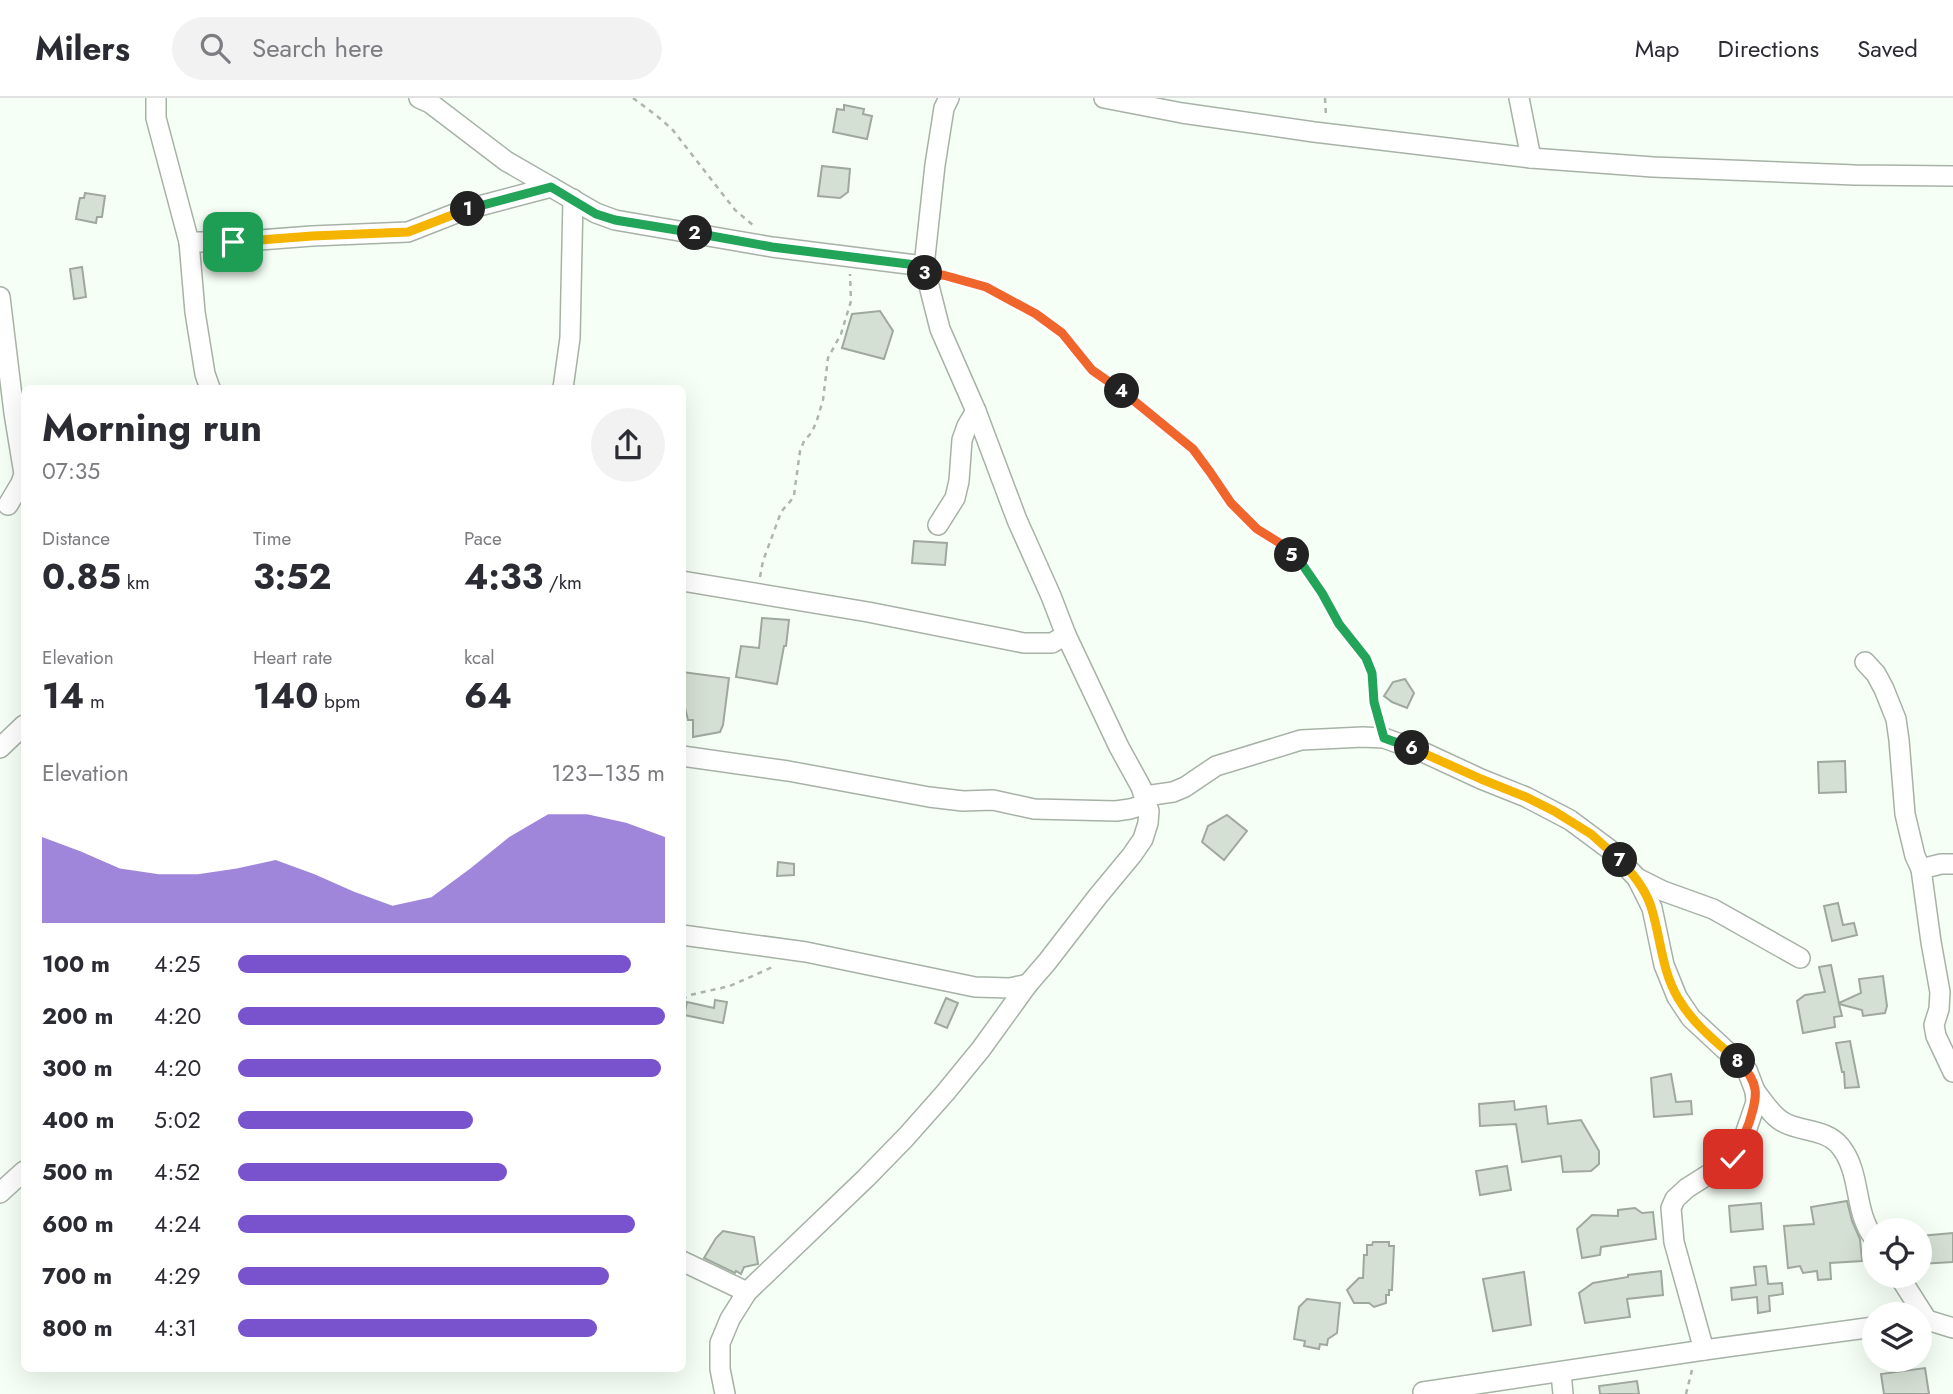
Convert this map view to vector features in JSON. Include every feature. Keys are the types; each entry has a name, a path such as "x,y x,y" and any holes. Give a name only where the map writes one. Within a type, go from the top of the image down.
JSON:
{"street":[{"path":"156,98 156,118 189,242 195,312 209,385"},
{"path":"419,98 430,103 506,161 596,214 615,220 925,271"},
{"path":"725,1394 720,1369 720,1343 730,1319 747,1292 906,1138 981,1049 1028,984 1132,855 1146,831 1149,811 1146,798 1066,635 940,329 925,271 935,165 944,108 949,98"},
{"path":"1104,98 1182,113 1314,132 1531,158 1653,167 1953,176"},
{"path":"1519,98 1531,158"},
{"path":"189,242 408,232 464,210 551,187"},
{"path":"563,385 570,338 572,199"},
{"path":"0,297 13,413 21,457"},
{"path":"938,525 955,498 962,440 976,411"},
{"path":"11,503 21,483"},
{"path":"686,581 868,612 1024,643 1052,643 1066,635"},
{"path":"1866,662 1884,689 1896,719 1905,814 1915,856 1921,869 1940,992 1934,1025 1936,1036 1953,1072"},
{"path":"0,748 21,728"},
{"path":"686,757 788,771 938,798 993,800 1034,809 1116,811 1140,806 1146,798 1185,787 1216,766 1301,740 1384,738 1526,797 1570,820 1609,849 1637,878 1652,908 1664,965 1677,997 1697,1024 1747,1070 1755,1091 1756,1102 1741,1146 1733,1159 1687,1188 1675,1199 1671,1208 1674,1242 1698,1351"},
{"path":"1921,869 1953,864"},
{"path":"1637,878 1663,891 1713,909 1800,958"},
{"path":"686,936 806,952 975,987 1010,988 1028,984"},
{"path":"1755,1091 1774,1116 1783,1123 1823,1134 1839,1144 1856,1178 1863,1218"},
{"path":"0,1193 21,1174"},
{"path":"686,1263 747,1292"},
{"path":"1932,1323 1953,1328"},
{"path":"1423,1392 1862,1329"},
{"path":"1561,1373 1563,1394"}],"path":[{"path":"633,98 672,129 735,210 752,223 772,247"},
{"path":"757,594 764,561 780,515 794,495 800,451 817,420 828,358 841,334 850,301 849,257"},
{"path":"925,271 986,287 1036,314 1062,333 1092,370 1193,449 1231,503 1257,529 1278,542 1302,564 1339,624 1366,658 1372,673 1374,702 1384,738"},
{"path":"686,997 730,986 781,963"},
{"path":"1686,1394 1698,1351"}],"building":[{"path":"844,105 864,109 863,114 872,116 867,139 833,132 837,109 844,110"},
{"path":"822,166 850,169 848,192 840,198 818,196"},
{"path":"85,193 105,196 102,217 97,217 96,223 76,219 80,198 84,198"},
{"path":"82,267 86,297 74,299 70,269"},
{"path":"880,311 893,331 884,359 842,348 852,314"},
{"path":"914,541 947,543 945,565 912,563"},
{"path":"762,618 789,620 777,684 736,677 741,646 759,648"},
{"path":"686,673 729,678 720,732 693,737 693,720 688,720"},
{"path":"1405,679 1414,693 1407,708 1384,696 1393,682"},
{"path":"1845,761 1846,792 1819,793 1818,762"},
{"path":"1227,815 1247,831 1224,860 1202,842 1208,826"},
{"path":"778,862 794,864 794,875 777,876"},
{"path":"1838,903 1843,925 1854,923 1857,935 1832,941 1824,906"},
{"path":"1831,965 1839,1003 1861,993 1859,979 1883,976 1887,1006 1885,1013 1863,1016 1862,1010 1839,1004 1842,1016 1834,1017 1835,1027 1803,1033 1797,1001 1805,995 1825,992 1819,967"},
{"path":"946,998 958,1003 947,1028 935,1023"},
{"path":"715,1000 727,1002 723,1023 686,1015 687,1002 714,1008"},
{"path":"1850,1041 1859,1087 1845,1088 1844,1072 1836,1043"},
{"path":"1671,1074 1676,1102 1691,1101 1692,1114 1654,1117 1651,1078"},
{"path":"1514,1101 1515,1110 1546,1106 1548,1124 1581,1120 1599,1151 1599,1164 1591,1171 1563,1172 1561,1156 1522,1162 1516,1124 1480,1126 1479,1104"},
{"path":"1507,1166 1511,1190 1480,1195 1476,1171"},
{"path":"1847,1201 1860,1239 1862,1261 1830,1263 1831,1279 1818,1280 1817,1271 1803,1273 1800,1266 1788,1268 1784,1226 1814,1224 1811,1207"},
{"path":"1761,1203 1763,1229 1731,1232 1729,1206"},
{"path":"1635,1208 1642,1213 1653,1212 1656,1239 1601,1247 1600,1255 1582,1258 1577,1229 1592,1215 1618,1216 1618,1210"},
{"path":"723,1231 754,1237 758,1264 744,1267 741,1274 704,1258"},
{"path":"1953,1233 1953,1262 1932,1263 1932,1235"},
{"path":"1373,1242 1389,1242 1389,1246 1394,1246 1392,1290 1386,1295 1386,1303 1374,1307 1369,1303 1354,1303 1347,1290 1359,1278 1363,1278 1364,1255 1367,1255 1367,1245 1372,1245"},
{"path":"1766,1266 1768,1284 1782,1283 1783,1294 1769,1296 1770,1311 1758,1313 1757,1297 1732,1300 1731,1288 1756,1285 1754,1267"},
{"path":"1661,1271 1663,1295 1627,1299 1630,1317 1585,1323 1579,1293 1593,1283"},
{"path":"1524,1272 1531,1325 1493,1331 1483,1279"},
{"path":"1307,1299 1340,1303 1337,1333 1328,1339 1327,1345 1320,1344 1319,1349 1304,1346 1305,1341 1294,1339 1299,1307"},
{"path":"1926,1372 1929,1394 1884,1394 1881,1374"},
{"path":"1637,1381 1639,1394 1600,1394 1599,1386"}],"route":[{"path":"233,242 408,232 464,210 551,187 596,214 615,220 772,247 924,266 926,277 943,275 986,287 1036,314 1062,333 1092,370 1193,449 1231,503 1257,529 1278,542 1302,564 1339,624 1366,658 1372,673 1374,702 1384,738 1526,797 1570,820 1609,849 1637,878 1652,908 1664,965 1677,997 1703,1030 1747,1070 1752,1080 1756,1102 1741,1146 1733,1159"}]}
